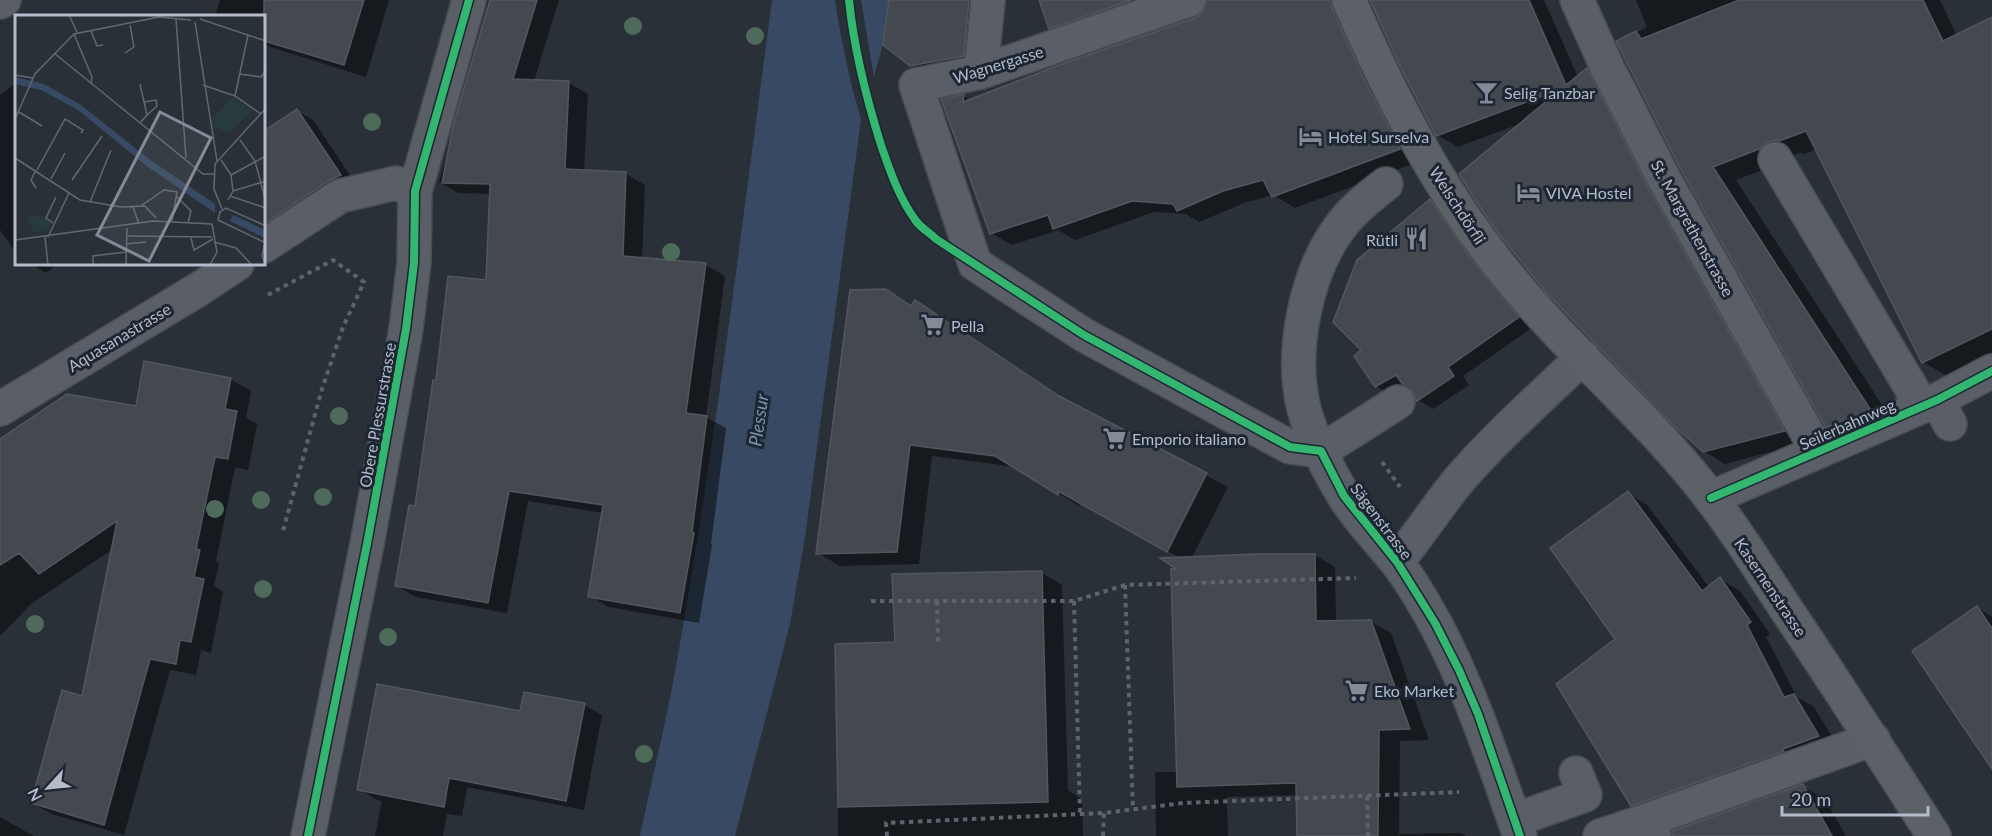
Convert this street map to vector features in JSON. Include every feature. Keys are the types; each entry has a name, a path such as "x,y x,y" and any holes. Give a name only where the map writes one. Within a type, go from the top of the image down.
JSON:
{"main road":[{"name":"Welschdörfli","path":"1349,0 1386,81 1427,158 1455,202 1508,277 1582,357"},
{"name":"Kasernenstrasse","path":"1582,357 1663,439 1711,498 1873,740 1934,836"}],"street":[{"name":"Obere Plessurstrasse","path":"308,836 368,544 406,329 414,263 415,191 469,0"},
{"path":"981,72 988,0"},
{"name":"Wagnergasse","path":"1189,0 981,72 916,85 975,264 1084,334 1290,447 1321,451"},
{"name":"St. Margrethenstrasse","path":"1577,0 1607,67 1663,177 1818,452"},
{"path":"1775,159 1936,410"},
{"path":"266,245 340,196 396,183 415,191"},
{"name":"Sägenstrasse","path":"1386,184 1356,209 1335,234 1320,262 1307,301 1301,340 1300,385 1304,410 1313,436 1344,496 1397,562 1435,623 1478,714 1518,828"},
{"name":"Aquasanastrasse","path":"0,409 200,289 234,266"},
{"path":"1397,562 1459,481 1582,357"},
{"name":"Seilerbahnweg","path":"1711,498 1818,452 1936,410 1992,371"},
{"path":"1321,451 1398,402"},
{"path":"1600,836 1648,829 1873,740"},
{"path":"1518,828 1585,795 1576,773"}],"path":[{"path":"849,0 870,108 890,172"},
{"path":"262,298 333,260 364,282 343,327 322,389 283,531"},
{"path":"871,601 1074,601 1125,585 1366,578"},
{"path":"1125,585 1133,810"},
{"path":"937,601 938,645"},
{"path":"1074,601 1080,814"},
{"path":"887,836 886,823 1104,813 1183,803 1459,792"},
{"path":"1367,795 1368,836"},
{"path":"1103,836 1104,813"}],"water":[{"name":"Plessur","path":"772,0 889,0 883,45 861,120 805,537 790,624 735,836 640,836 675,672 703,504"}],"pier":[{"path":"835,0 861,0 875,84 863,126 851,84"}],"building":[{"path":"264,0 364,0 344,65 266,42 266,15 264,15"},
{"path":"490,0 537,0 513,79 569,81 565,169 626,172 623,256 706,263 686,413 707,416 692,532 694,533 680,613 588,597 603,505 509,491 488,603 395,586 409,505 415,506 433,380 436,380 448,276 486,280 490,184 442,183 453,126"},
{"path":"889,0 969,0 964,56 910,66 883,45"},
{"path":"1039,0 1132,0 1049,29"},
{"path":"1207,0 1331,0 1332,8 1365,81 1400,149 1272,197 1263,180 1223,191 1177,211 1173,204 1132,201 1053,229 1048,215 990,234 941,99 964,94 963,102 1062,64 1195,18 1203,12"},
{"path":"1370,0 1529,0 1566,85 1587,68 1647,186 1785,431 1703,452 1674,426 1546,292 1498,233 1459,174 1561,89 1436,136 1399,64"},
{"path":"1739,0 1923,0 1943,41 1992,17 1992,329 1922,363 1806,131 1779,141 1766,143 1759,149 1713,167 1870,409 1826,428 1680,168 1616,41 1636,31 1641,39"},
{"path":"297,109 341,175 266,223 266,130"},
{"path":"1430,199 1468,255 1519,317 1448,367 1454,376 1417,401 1413,391 1403,385 1396,375 1375,387 1354,356 1361,350 1333,322 1357,260"},
{"path":"886,289 911,306 915,300 1059,396 1207,473 1167,552 1058,491 1058,495 995,456 910,445 897,552 816,554 850,290"},
{"path":"144,361 231,378 225,409 237,411 228,459 215,457 196,549 200,550 194,577 204,579 191,642 180,640 176,664 150,659 104,825 31,803 62,690 82,696 117,521 39,574 19,553 0,565 0,439 67,394 136,406"},
{"path":"1628,491 1702,591 1720,577 1751,622 1747,625 1784,697 1794,694 1819,736 1783,749 1784,751 1631,806 1556,684 1615,639 1550,548"},
{"path":"1315,554 1316,621 1371,620 1410,729 1379,730 1378,836 1297,836 1296,783 1177,787 1171,569 1176,569 1160,558"},
{"path":"1042,571 1048,802 838,807 835,644 895,642 892,574"},
{"path":"1977,606 1992,628 1992,769 1912,651"},
{"path":"377,684 520,711 524,692 585,703 566,801 449,778 444,807 357,790"},
{"path":"1803,784 1832,836 1672,836 1672,831"}],"railway":[{"path":"0,9 11,0"}],"cycle path":[{"path":"308,836 367,544 406,329 414,263 415,191 469,0"},
{"path":"849,0 857,55 884,155 905,203 920,226 936,239 1084,335 1290,447 1321,451 1344,496 1397,562 1435,623 1478,714 1520,836"},
{"path":"1711,498 1937,400 1992,371"}],"place":[{"name":"Selig Tanzbar","path":"1486,92"},
{"name":"Hotel Surselva","path":"1310,136"},
{"name":"VIVA Hostel","path":"1528,192"},
{"name":"Rütli","path":"1416,239"},
{"name":"Pella","path":"933,325"},
{"name":"Emporio italiano","path":"1114,438"},
{"name":"Eko Market","path":"1356,690"}]}
